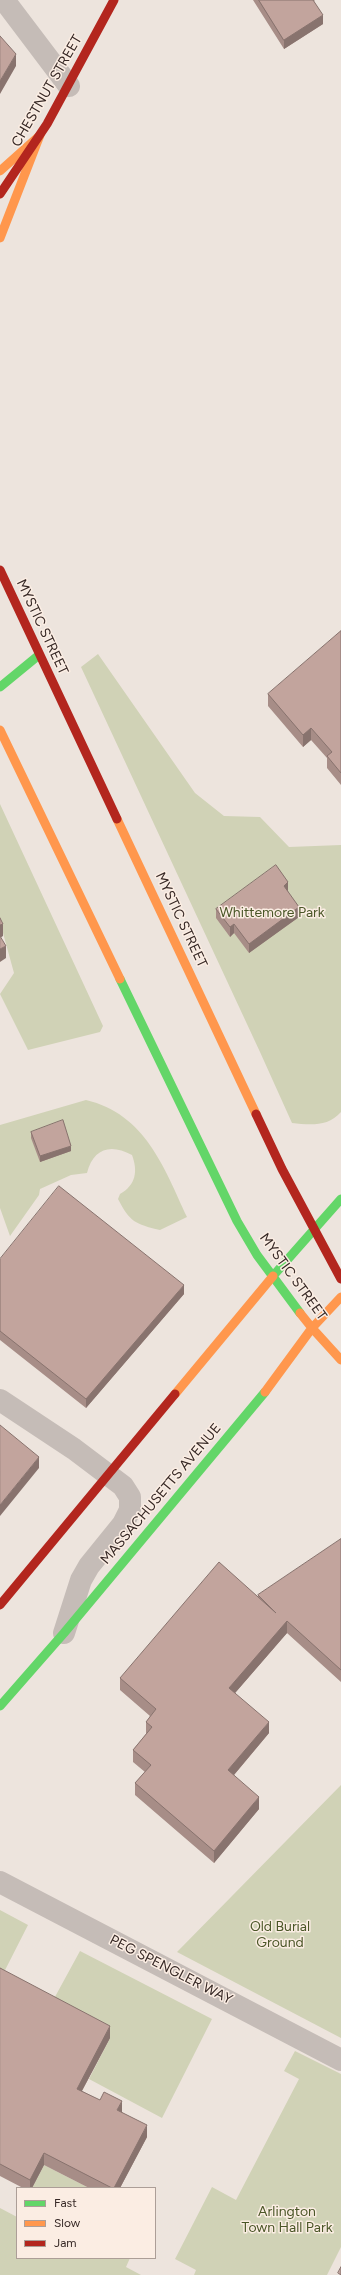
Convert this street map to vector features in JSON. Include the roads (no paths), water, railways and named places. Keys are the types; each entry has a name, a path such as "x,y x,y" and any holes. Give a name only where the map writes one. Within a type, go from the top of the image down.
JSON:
{"main road":[{"name":"CHESTNUT STREET","path":"0,194 40,135 69,86 114,0"},
{"path":"0,170 40,135"},
{"path":"0,238 40,135"},
{"name":"MYSTIC STREET","path":"0,570 282,1169 341,1279"},
{"path":"0,687 39,655"},
{"name":"MYSTIC STREET","path":"0,730 237,1221 257,1255 312,1328 341,1360"},
{"path":"0,1605 107,1474 273,1276 315,1231 341,1199"},
{"name":"MASSACHUSETTS AVENUE","path":"0,1706 64,1633 276,1377 312,1328 341,1297"}],"street":[{"path":"4,0 69,86"},
{"path":"0,1400 74,1449 123,1486 130,1497 130,1510 123,1524 89,1566 81,1580 64,1633"},
{"name":"PEG SPENGLER WAY","path":"0,1882 341,2060"}],"park label":[{"name":"Whittemore Park","path":"272,913"},
{"name":"Old Burial Ground","path":"280,1936"},
{"name":"Arlington Town Hall Park","path":"287,2220"}]}
